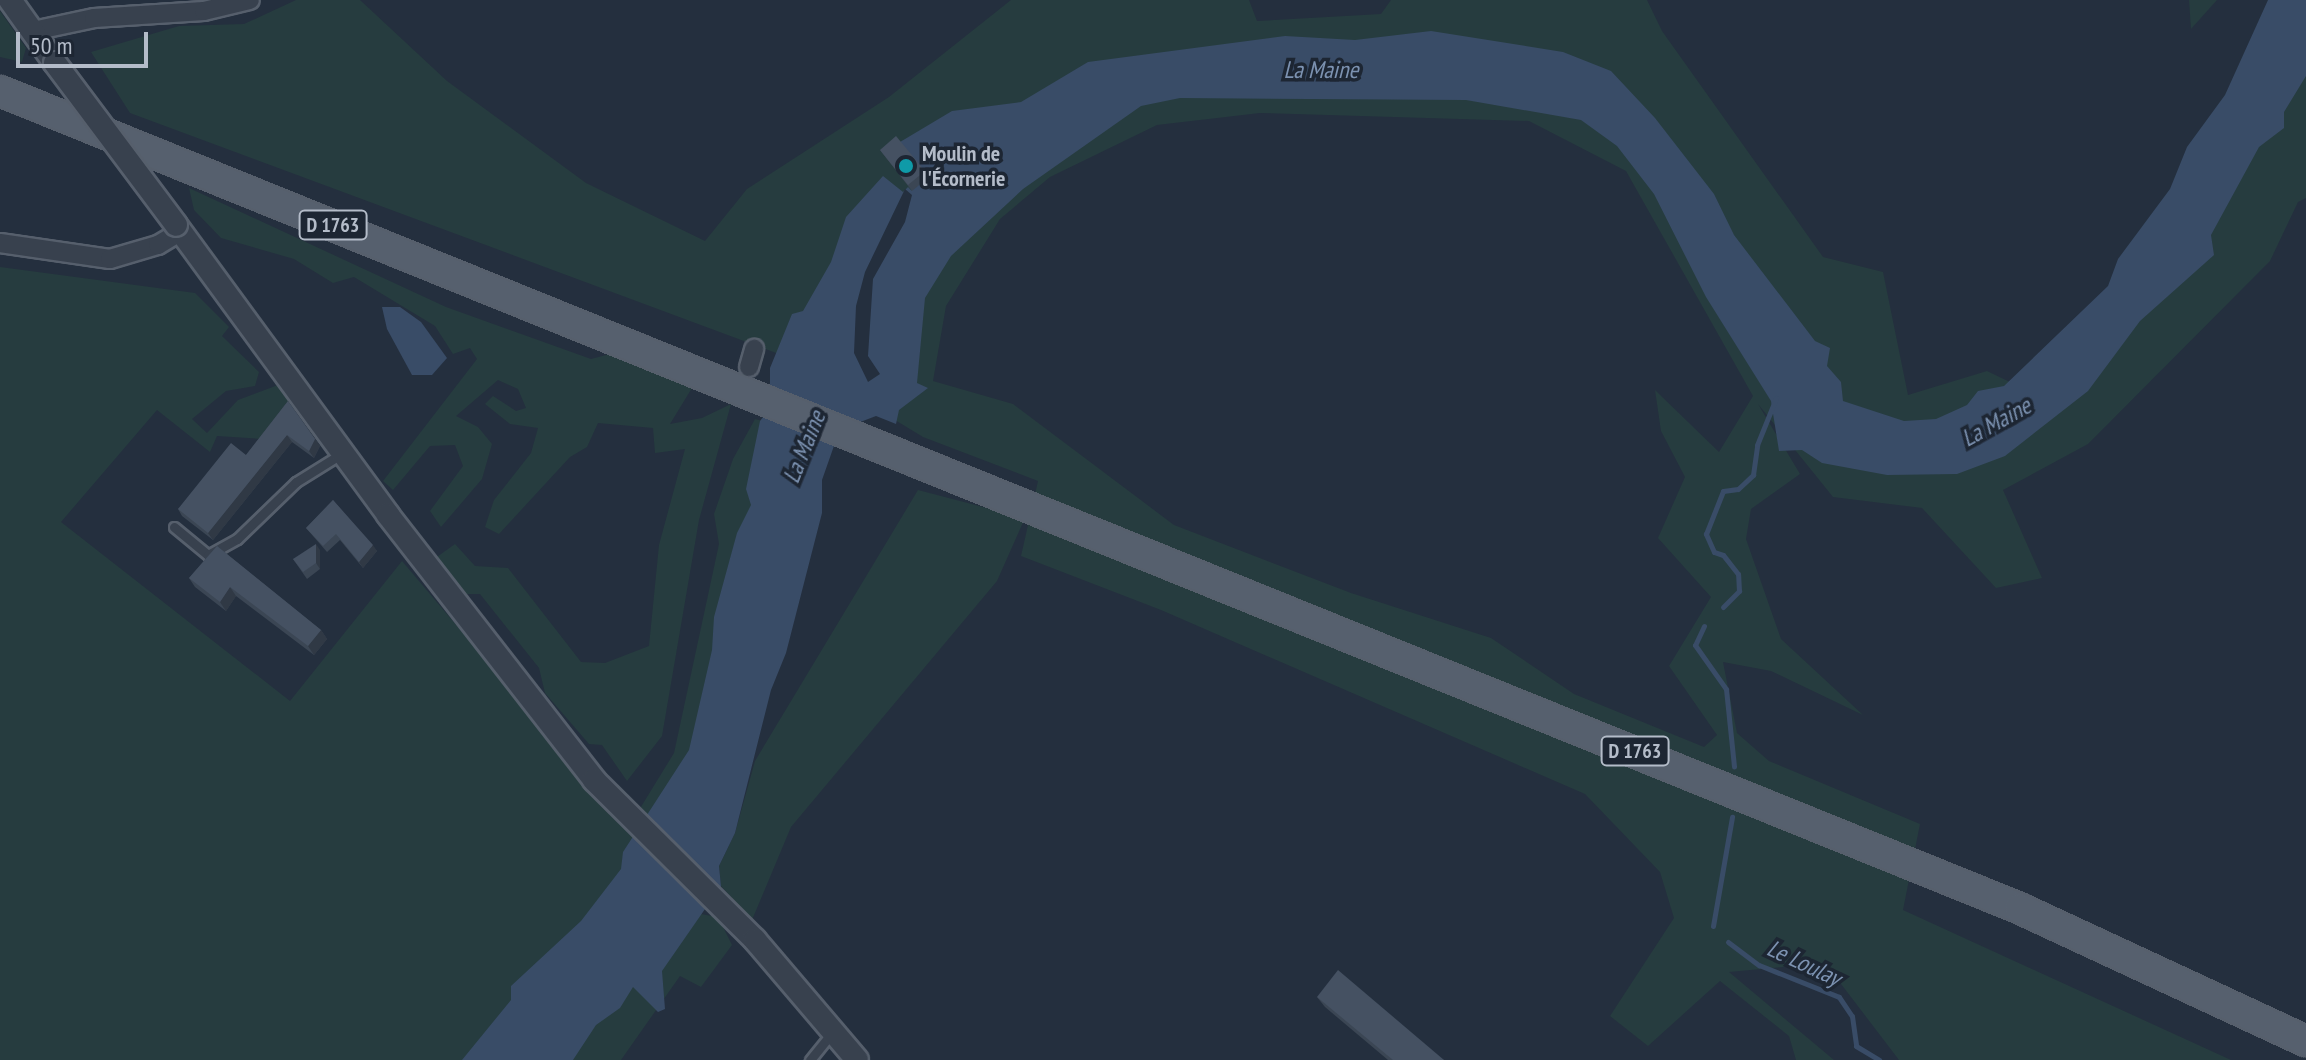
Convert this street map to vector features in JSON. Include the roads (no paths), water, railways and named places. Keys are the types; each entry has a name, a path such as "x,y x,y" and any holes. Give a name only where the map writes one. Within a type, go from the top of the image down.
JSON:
{"main road":[{"name":"D 1763","path":"0,91 2019,908 2306,1041"}],"street":[{"path":"10,0 343,453 594,780 719,902 857,1060"},
{"path":"33,31 94,18 204,11 250,0"},
{"path":"0,243 110,259 158,245 179,228"}],"lane":[{"path":"174,527 208,555 237,539 296,482 343,453"},
{"path":"810,1060 833,1032"}],"water":[{"name":"La Maine","path":"2268,0 2306,0 2306,76 2284,112 2284,128 2259,147 2211,235 2214,255 2140,321 2088,391 2005,456 1957,474 1887,475 1822,463 1802,450 1779,451 1771,401 1706,297 1654,194 1617,146 1581,120 1466,100 1180,98 1141,106 1023,189 951,256 925,298 917,383 928,388 899,410 896,424 876,416 855,424 835,443 822,480 822,513 786,653 771,690 735,833 719,866 721,886 662,971 665,1009 658,1012 633,987 620,1008 596,1025 573,1060 462,1060 511,1000 511,986 581,921 621,869 623,852 689,750 712,650 714,617 737,533 751,505 746,489 760,421 770,408 770,368 792,314 803,311 831,262 846,217 883,176 903,192 908,187 912,191 900,142 952,111 1021,102 1088,62 1285,36 1355,40 1431,31 1563,52 1611,71 1655,118 1714,194 1734,235 1815,341 1830,348 1827,366 1841,382 1843,401 1904,421 1936,419 1967,405 1978,391 2004,386 2108,286 2118,259 2170,189 2187,147 2225,95"},
{"path":"382,307 400,307 421,322 447,358 432,375 412,375 387,329"}],"waterway":[{"name":"Le Loulay","path":"1723,607 1739,591 1738,574 1723,555 1714,552 1706,534 1723,491 1738,489 1753,475 1757,445 1776,398"},
{"name":"Le Loulay","path":"1704,626 1695,645 1726,689 1734,767"},
{"name":"Le Loulay","path":"1713,926 1732,817"},
{"name":"Le Loulay","path":"1728,942 1759,965 1839,997 1852,1016 1856,1046 1879,1060"}],"place":[{"name":"Moulin de l'Écornerie","path":"906,166"}]}
